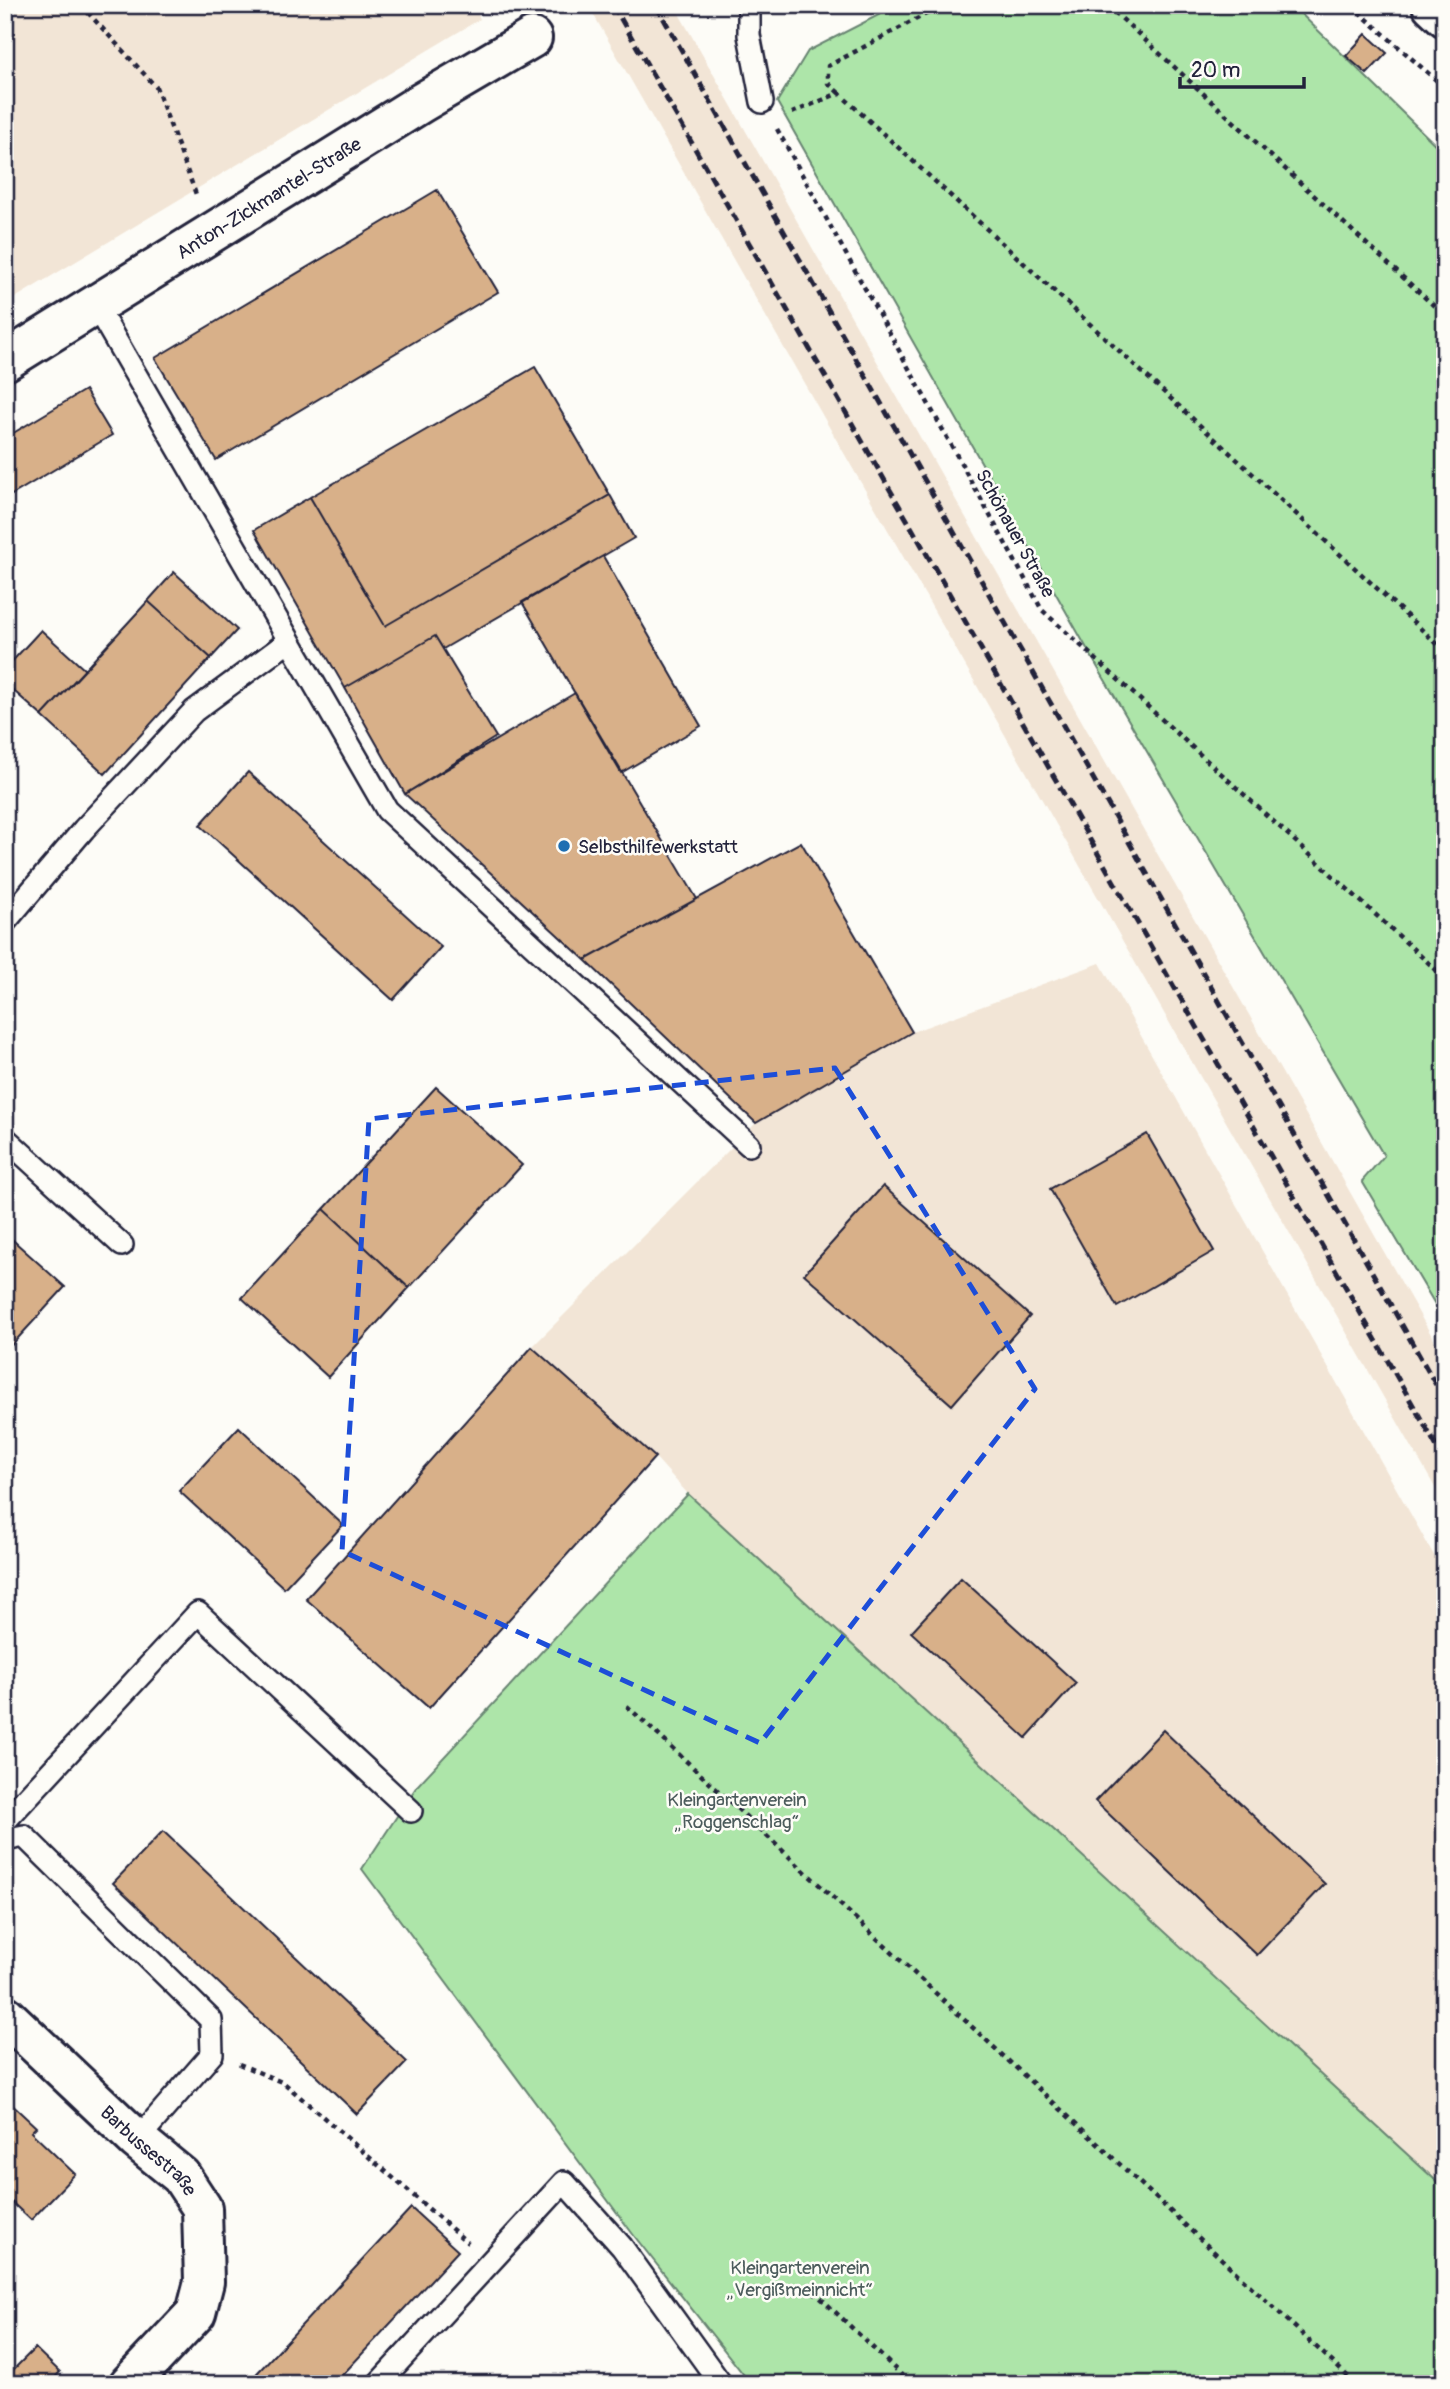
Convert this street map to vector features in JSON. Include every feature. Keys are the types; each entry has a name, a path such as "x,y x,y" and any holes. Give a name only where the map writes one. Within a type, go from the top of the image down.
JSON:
{"street":[{"path":"1432,5 1445,17"},
{"name":"Anton-Zickmantel-Straße","path":"5,361 421,103 532,38"},
{"name":"Barbussestraße","path":"5,2015 138,2140 181,2176 202,2208 204,2282 196,2313 129,2384"}],"lane":[{"path":"749,5 749,35 762,102"},
{"path":"96,306 387,810 749,1145"},
{"path":"7,916 194,711 289,640"},
{"path":"5,1138 122,1245"},
{"path":"5,1821 198,1613 411,1811"},
{"path":"5,1840 24,1836 211,2020 212,2053 138,2140"},
{"path":"378,2384 564,2182 622,2247 721,2384"}],"path":[{"path":"81,5 156,87 212,233"},
{"path":"943,5 828,66 828,83 1445,651"},
{"path":"1107,5 1445,316"},
{"path":"1352,5 1445,88"},
{"path":"773,122 839,93"},
{"name":"Schönauer Straße","path":"762,102 1042,610 1445,978"},
{"path":"627,1706 1356,2384"},
{"path":"212,2053 284,2083 490,2262"},
{"path":"806,2284 911,2384"}],"highlighted area":[{"path":"835,1068 1035,1389 760,1743 342,1551 369,1119"}],"shaded area":[{"path":"5,5 473,5 480,19 5,304"},
{"path":"588,5 674,5 1445,1359 1445,1505"},
{"path":"1100,963 1445,1575 1445,2189 688,1494 655,1457 532,1347 756,1123 912,1032"}],"green space":[{"path":"898,5 1292,5 1445,154 1445,1321 1362,1181 1384,1156 1098,668 777,102 808,51"},
{"name":"Kleingartenverein „Roggenschlag“","path":"688,1494 1445,2189 1445,2384 751,2384 635,2237 362,1869 417,1786"}],"building":[{"path":"1366,34 1387,53 1367,74 1346,56"},
{"path":"437,190 498,292 216,460 155,358"},
{"path":"535,367 610,495 385,626 310,497"},
{"path":"85,390 112,435 5,499 5,438"},
{"path":"610,495 634,538 443,649 435,636 345,688 254,530 310,497 385,626"},
{"path":"603,556 701,726 621,773 522,602"},
{"path":"174,572 237,630 211,658 148,601"},
{"path":"148,601 211,658 105,774 42,716"},
{"path":"41,630 85,670 42,716 5,683 5,669"},
{"path":"435,636 496,737 405,794 345,688"},
{"name":"Selbsthilfewerkstatt","path":"575,693 697,899 585,960 405,794"},
{"path":"248,772 441,947 393,1000 200,825"},
{"path":"801,842 912,1032 756,1123 585,960"},
{"path":"436,1087 522,1165 409,1288 324,1209"},
{"path":"1147,1134 1214,1251 1117,1307 1050,1189"},
{"path":"883,1186 1030,1316 952,1405 804,1274"},
{"path":"324,1209 409,1288 328,1377 242,1298"},
{"path":"5,1233 65,1287 7,1350 5,1349"},
{"path":"532,1347 655,1457 429,1708 306,1599"},
{"path":"239,1427 343,1525 284,1588 179,1491"},
{"path":"961,1578 1076,1683 1026,1738 911,1632"},
{"path":"1163,1730 1325,1884 1257,1955 1095,1801"},
{"path":"1445,1762 1445,1781 1436,1767"},
{"path":"163,1831 407,2062 357,2114 113,1883"},
{"path":"8,2101 36,2127 31,2132 75,2174 31,2220 5,2196 5,2104"},
{"path":"411,2208 458,2251 334,2384 247,2384"},
{"path":"35,2348 60,2372 49,2384 5,2384 5,2378"}],"railway":[{"path":"613,5 1445,1461"},
{"path":"656,5 1445,1401"}],"place":[{"name":"Selbsthilfewerkstatt","path":"564,846"}],"park label":[{"name":"Kleingartenverein „Vergißmeinnicht“","path":"800,2278"}]}
